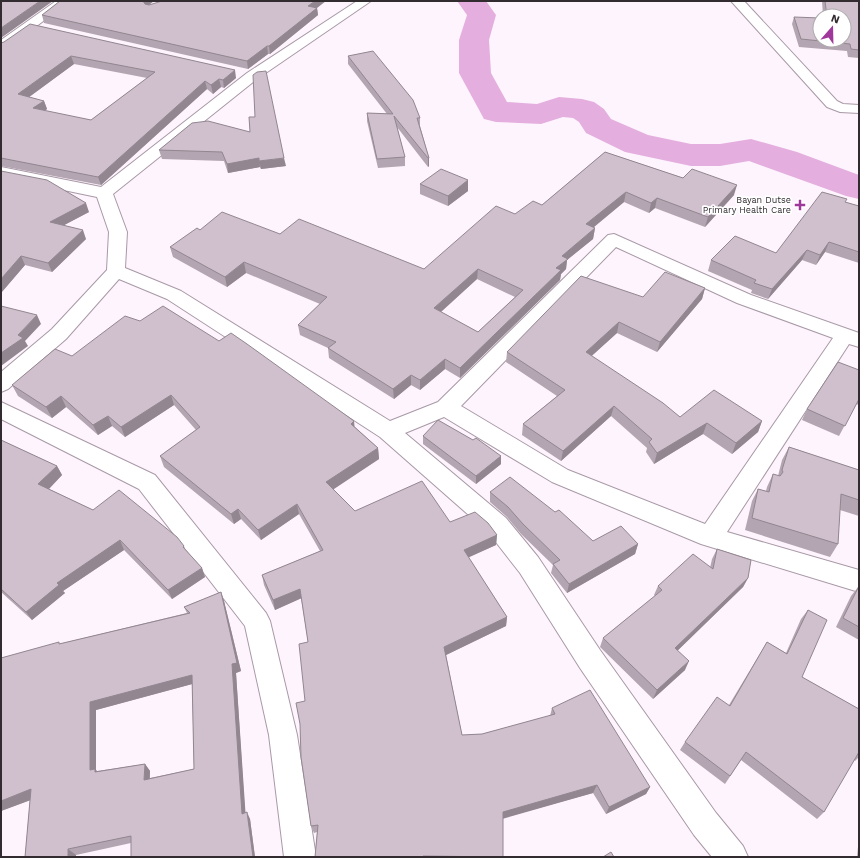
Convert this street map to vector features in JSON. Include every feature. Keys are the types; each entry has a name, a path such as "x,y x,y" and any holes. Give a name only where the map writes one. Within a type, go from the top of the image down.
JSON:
{"street":[{"path":"1,46 64,1"},
{"path":"1,172 104,193 252,76 365,1"},
{"path":"737,1 832,104 840,108 859,109"},
{"path":"29,25 45,28"},
{"path":"237,72 252,76"},
{"path":"1,384 59,334 116,271 118,232 104,193"},
{"path":"388,431 446,408 614,239 744,299 852,337 710,537"},
{"path":"116,271 174,295 388,431 497,526 530,565 590,659 700,818 732,857"},
{"path":"446,408 560,476 710,537 859,581"},
{"path":"1,410 147,482 257,622 283,735 300,857"}],"building":[{"path":"1,1 40,1 1,28"},
{"path":"60,1 143,1 145,4 149,5 162,1 315,1 308,6 317,8 269,46 247,61 42,15"},
{"path":"825,1 859,1 859,50 851,48 852,8 826,8"},
{"path":"794,17 812,18 812,40 801,39"},
{"path":"30,24 235,70 223,80 219,79 211,85 205,81 98,177 1,158 1,43","holes":["71,56 155,72 91,120 33,108 44,101 18,94"]},
{"path":"373,51 413,100 420,118 417,118 429,158 394,116 405,157 377,159 367,113 393,114 348,56"},
{"path":"266,71 284,158 259,161 259,158 227,164 222,152 159,150 192,123 208,121 250,132 249,117 255,117 253,75 257,72"},
{"path":"605,152 683,178 692,169 737,185 708,217 657,198 651,203 626,192 586,224 595,228 562,256 568,259 556,268 561,270 460,368 445,359 420,380 411,375 393,389 328,348 336,342 298,325 327,297 244,262 225,277 170,247 197,228 200,230 222,212 280,234 299,219 424,269 496,206 515,214 533,201 542,205","holes":["478,269 523,290 478,332 434,308"]},
{"path":"441,169 468,180 448,196 420,184"},
{"path":"1,171 47,180 86,203 50,222 83,230 48,263 21,256 1,279"},
{"path":"822,192 847,199 845,202 859,206 859,252 829,242 820,255 807,250 772,289 754,283 756,280 711,260 735,236 776,253"},
{"path":"665,272 705,288 660,342 619,322 586,352 663,403 680,417 714,390 762,421 736,443 707,423 657,453 649,442 652,439 614,406 563,451 523,424 565,390 507,352 581,276 643,297"},
{"path":"1,306 37,315 18,335 23,338 1,353"},
{"path":"163,306 219,341 231,333 354,421 351,424 378,448 326,482 355,511 422,481 450,522 475,512 488,523 497,535 464,550 507,617 444,647 462,735 482,734 555,714 552,708 590,690 650,787 609,807 597,785 503,812 503,857 315,857 318,825 311,826 301,757 300,724 296,703 305,701 299,644 308,642 300,589 273,600 262,575 323,550 297,504 258,530 238,509 231,514 160,456 200,427 171,395 121,427 108,416 93,425 61,396 46,407 12,385 55,349 72,356 125,316 140,321"},
{"path":"838,362 859,370 859,399 845,426 807,409"},
{"path":"438,420 473,440 476,438 501,456 476,476 423,436"},
{"path":"1,440 57,466 38,484 93,510 119,490 177,537 184,546 183,547 202,568 168,590 120,540 57,583 59,585 26,612 1,589"},
{"path":"789,447 859,470 859,500 841,494 838,544 752,518 758,489 769,492 773,474 780,476 783,472 782,470"},
{"path":"510,477 555,512 559,510 593,541 621,526 638,544 569,584 553,564 560,560 508,507 490,492"},
{"path":"717,549 751,560 748,578 675,648 689,661 657,690 603,638 662,590 658,586 693,554 713,569"},
{"path":"859,586 859,627 843,618"},
{"path":"221,592 237,663 232,664 242,814 247,812 253,857 131,857 131,836 68,849 68,857 25,857 31,789 1,801 1,658 59,642 59,644 190,613 184,607","holes":["192,675 194,769 144,780 145,764 95,772 95,769 90,770 90,702"]},
{"path":"808,610 827,620 802,677 859,709 859,752 824,812 746,752 730,776 685,742 717,697 730,706 767,642 787,654"},
{"path":"611,852 614,857 603,857"}],"waterway":[{"path":"471,1 482,15 474,40 475,73 496,112 541,114 559,107 582,109 592,116 598,126 638,144 691,155 720,155 751,150 784,160 859,188"}],"place":[{"name":"Bayan Dutse Primary Health Care","path":"800,205"}]}
